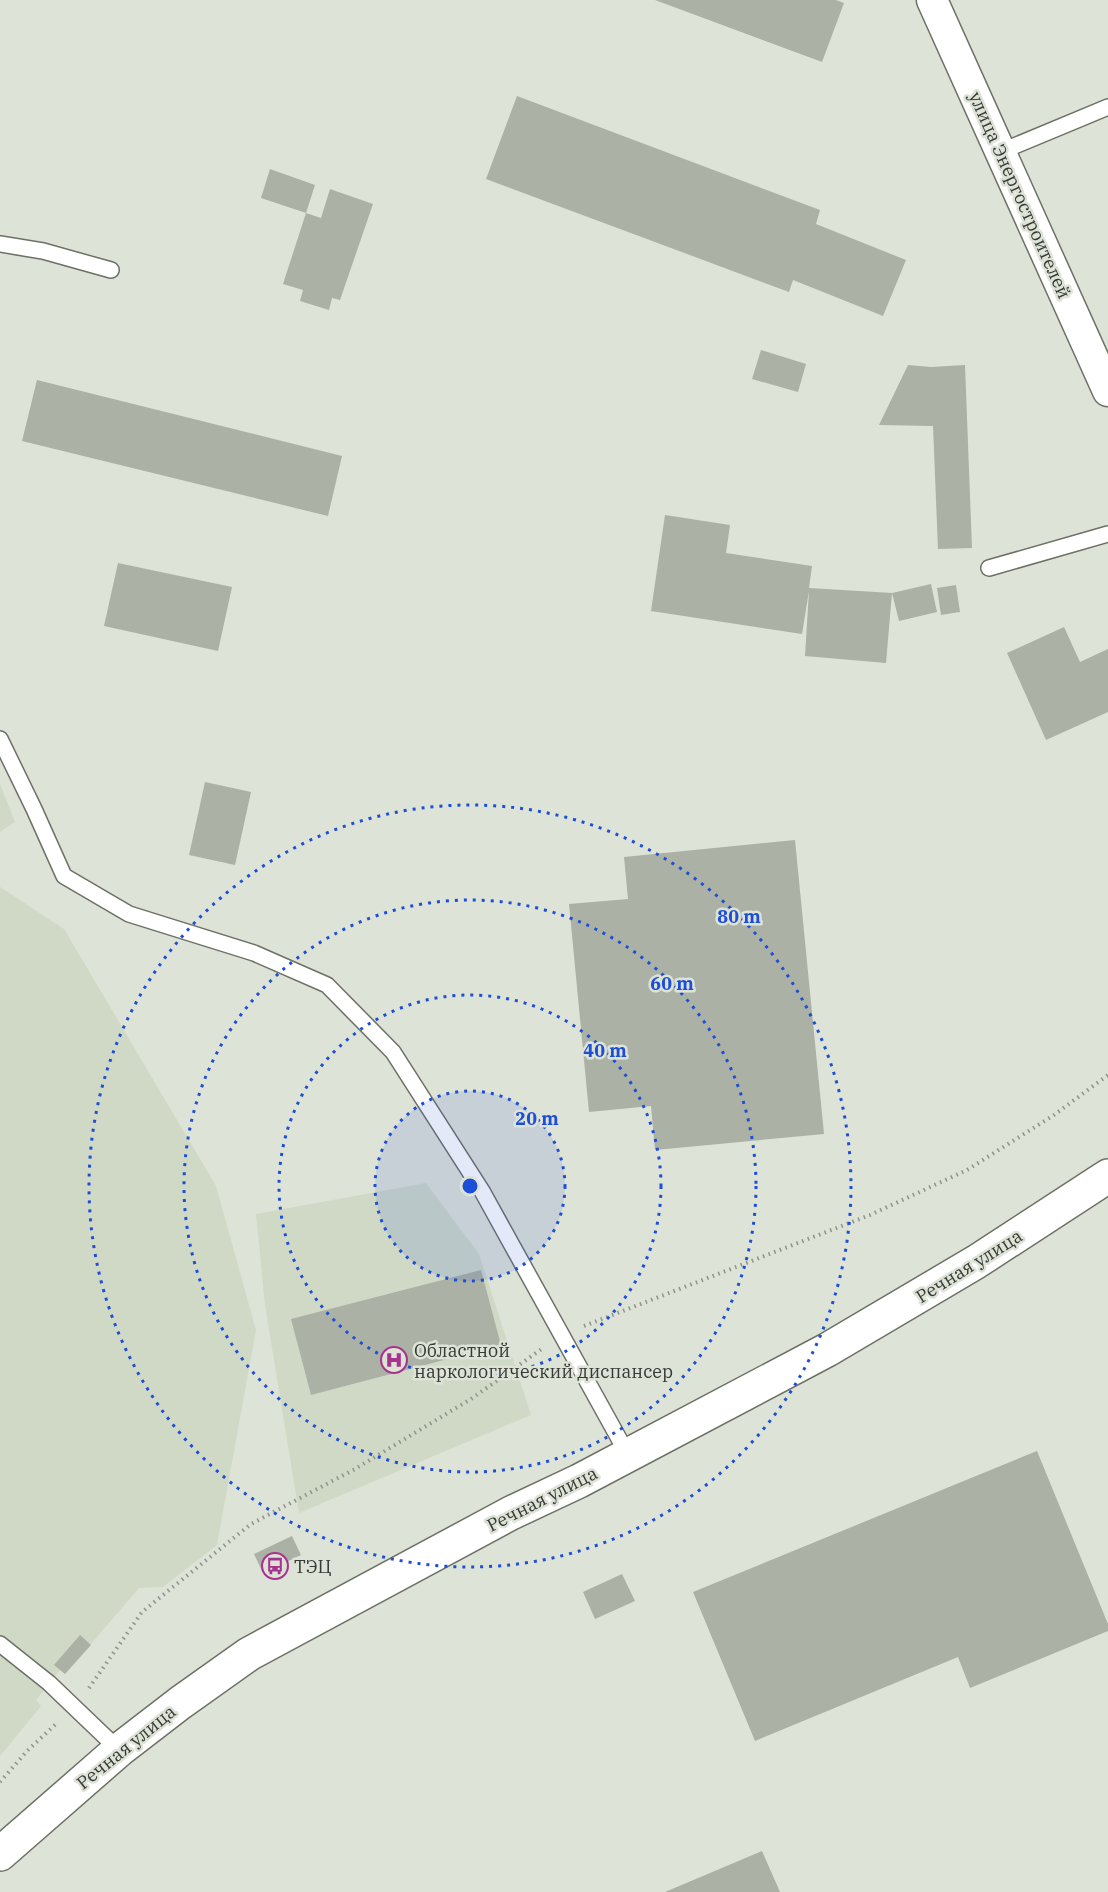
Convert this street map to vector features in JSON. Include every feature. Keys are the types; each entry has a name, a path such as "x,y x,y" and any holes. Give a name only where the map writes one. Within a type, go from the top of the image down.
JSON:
{"main road":[{"name":"Речная улица","path":"0,1854 119,1750 249,1654 511,1513 628,1455 827,1350 976,1262 1108,1176"}],"street":[{"name":"улица Энергостроителей","path":"932,0 1108,391"}],"lane":[{"path":"1000,152 1108,107"},
{"path":"0,244 43,251 111,270"},
{"path":"989,568 1108,534"},
{"path":"0,739 64,876 129,914 254,953 327,985 393,1052 482,1191 628,1455"},
{"path":"0,1644 49,1683 119,1750"}],"path":[{"path":"0,1782 27,1750 75,1708 142,1612 250,1524 355,1469 462,1405 562,1335 870,1215 967,1170 1053,1115 1108,1075"}],"shaded area":[{"path":"0,784 15,822 0,832"},
{"path":"0,887 64,929 216,1186 256,1330 217,1545 163,1587 139,1588 65,1674 60,1670 36,1700 41,1706 0,1756"},
{"name":"Областной наркологический диспансер","path":"426,1183 479,1254 531,1415 299,1513 265,1305 256,1214"}],"building":[{"path":"655,0 836,0 844,3 822,62"},
{"path":"517,96 820,210 816,224 906,260 883,316 793,280 789,292 486,179"},
{"path":"270,169 315,185 306,213 261,198"},
{"path":"330,189 373,204 340,300 332,298 329,310 300,301 303,290 283,284 306,213 321,218"},
{"path":"761,350 806,364 798,392 752,379"},
{"path":"908,365 931,367 965,365 972,548 938,549 933,426 879,425"},
{"path":"37,380 342,456 328,516 22,441"},
{"path":"665,515 730,525 726,553 812,566 809,588 892,593 886,663 805,656 809,591 802,634 651,611"},
{"path":"118,563 232,587 218,651 104,626"},
{"path":"931,584 937,612 899,621 892,593"},
{"path":"956,585 960,612 941,615 937,588"},
{"path":"1064,627 1080,662 1108,649 1108,712 1046,740 1007,653"},
{"path":"205,782 251,792 235,865 189,855"},
{"path":"795,840 824,1134 655,1150 651,1106 589,1112 569,904 628,899 624,857"},
{"path":"481,1270 501,1345 311,1395 291,1319"},
{"path":"1037,1451 1108,1624 1108,1631 970,1688 958,1657 755,1741 693,1592"},
{"path":"292,1536 301,1555 263,1573 254,1554"},
{"path":"622,1574 635,1601 595,1619 583,1592"},
{"path":"80,1635 91,1645 65,1674 54,1665"},
{"path":"762,1851 780,1892 665,1892"}],"place":[{"name":"Областной наркологический диспансер","path":"394,1360"},
{"name":"ТЭЦ","path":"275,1566"}]}
